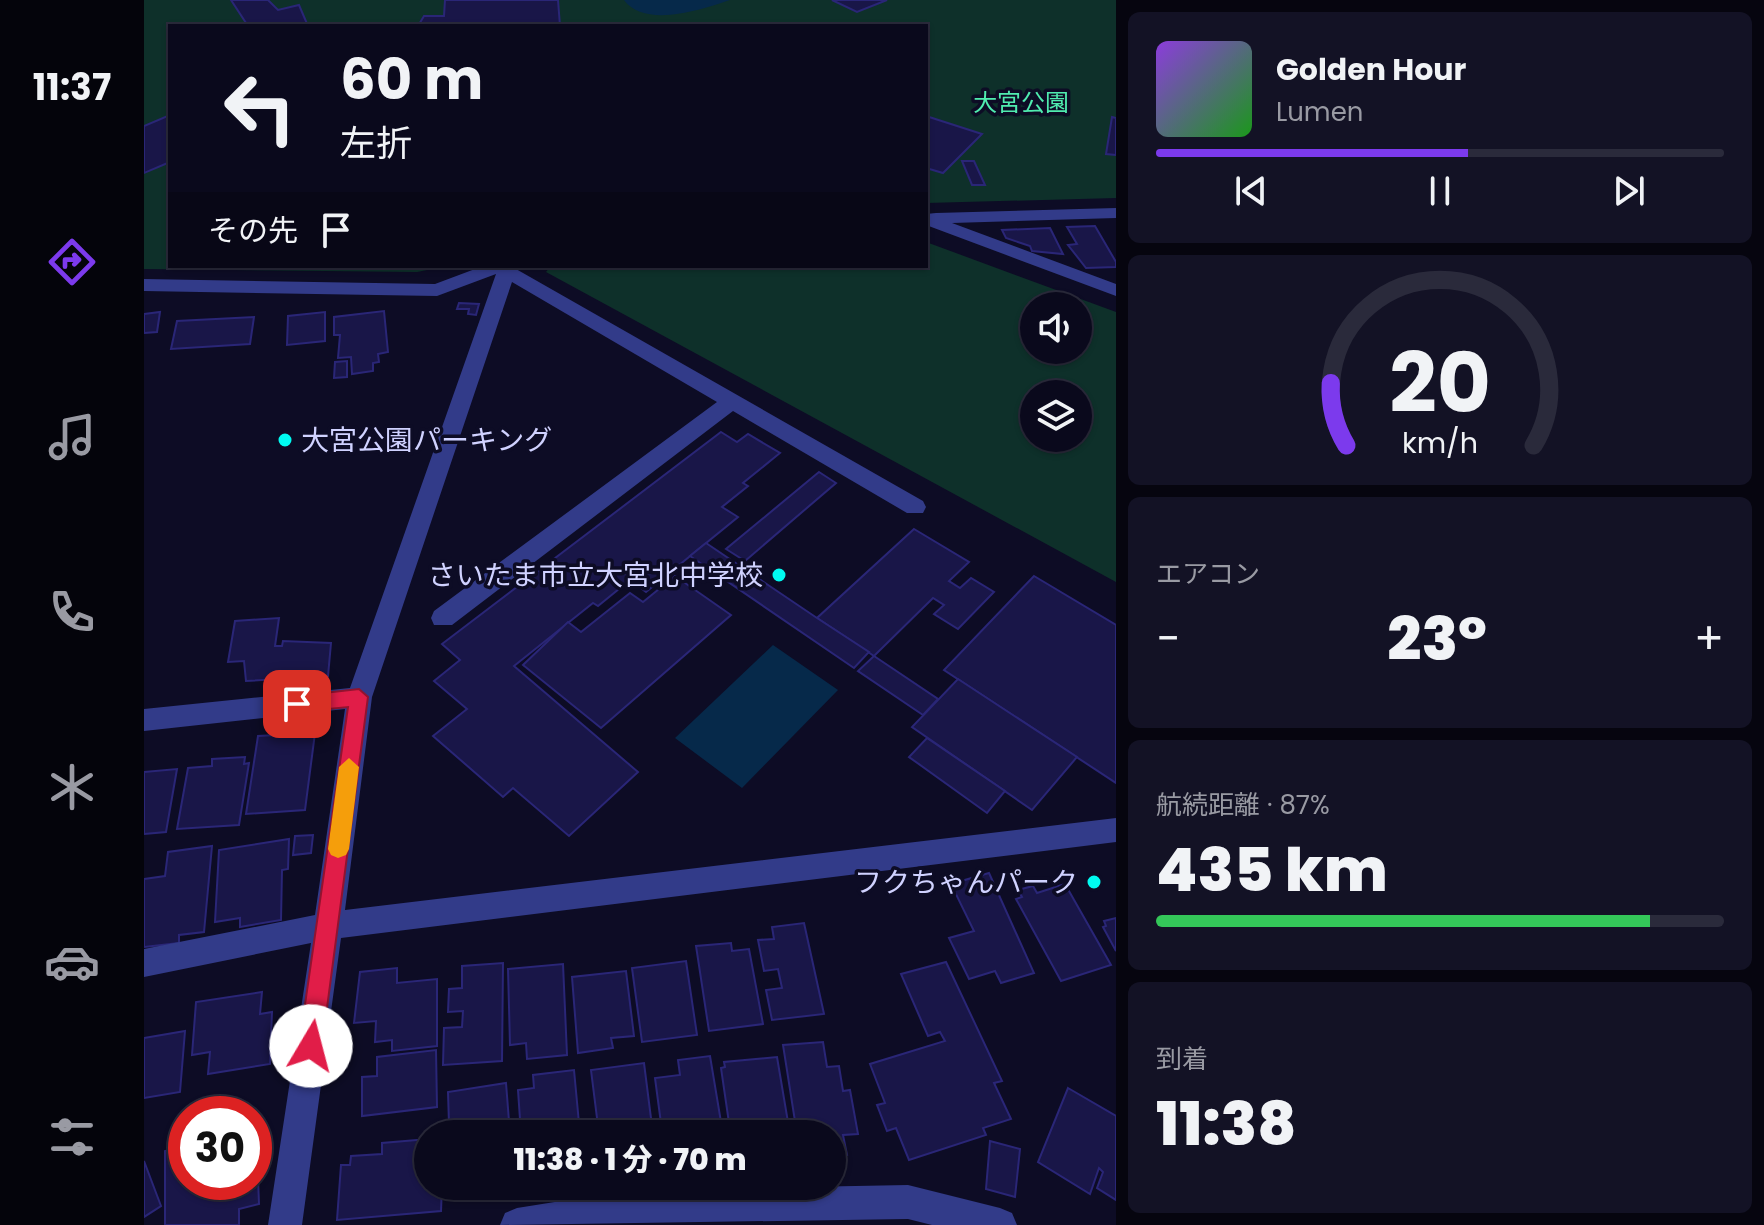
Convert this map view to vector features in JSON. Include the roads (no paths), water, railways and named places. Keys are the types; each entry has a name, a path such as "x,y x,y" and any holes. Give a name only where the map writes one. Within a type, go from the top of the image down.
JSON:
{"street":[{"path":"928,219 1116,213"},
{"path":"928,220 1116,290"},
{"path":"285,1225 359,697 505,268"},
{"path":"144,285 437,290 505,268 915,507"},
{"path":"443,618 732,401"},
{"path":"144,720 359,697"},
{"path":"144,963 328,926 1116,830"},
{"path":"517,1225 630,1207 778,1213 908,1202 1000,1225"}],"water":[{"path":"624,0 730,0 690,12 660,15 633,9"},
{"path":"773,645 838,690 742,788 675,738"}],"place":[{"name":"大宮公園パーキング","path":"285,440"},
{"name":"さいたま市立大宮北中学校","path":"779,575"},
{"name":"フクちゃんパーク","path":"1094,882"}],"park label":[{"name":"大宮公園","path":"1021,102"}]}
